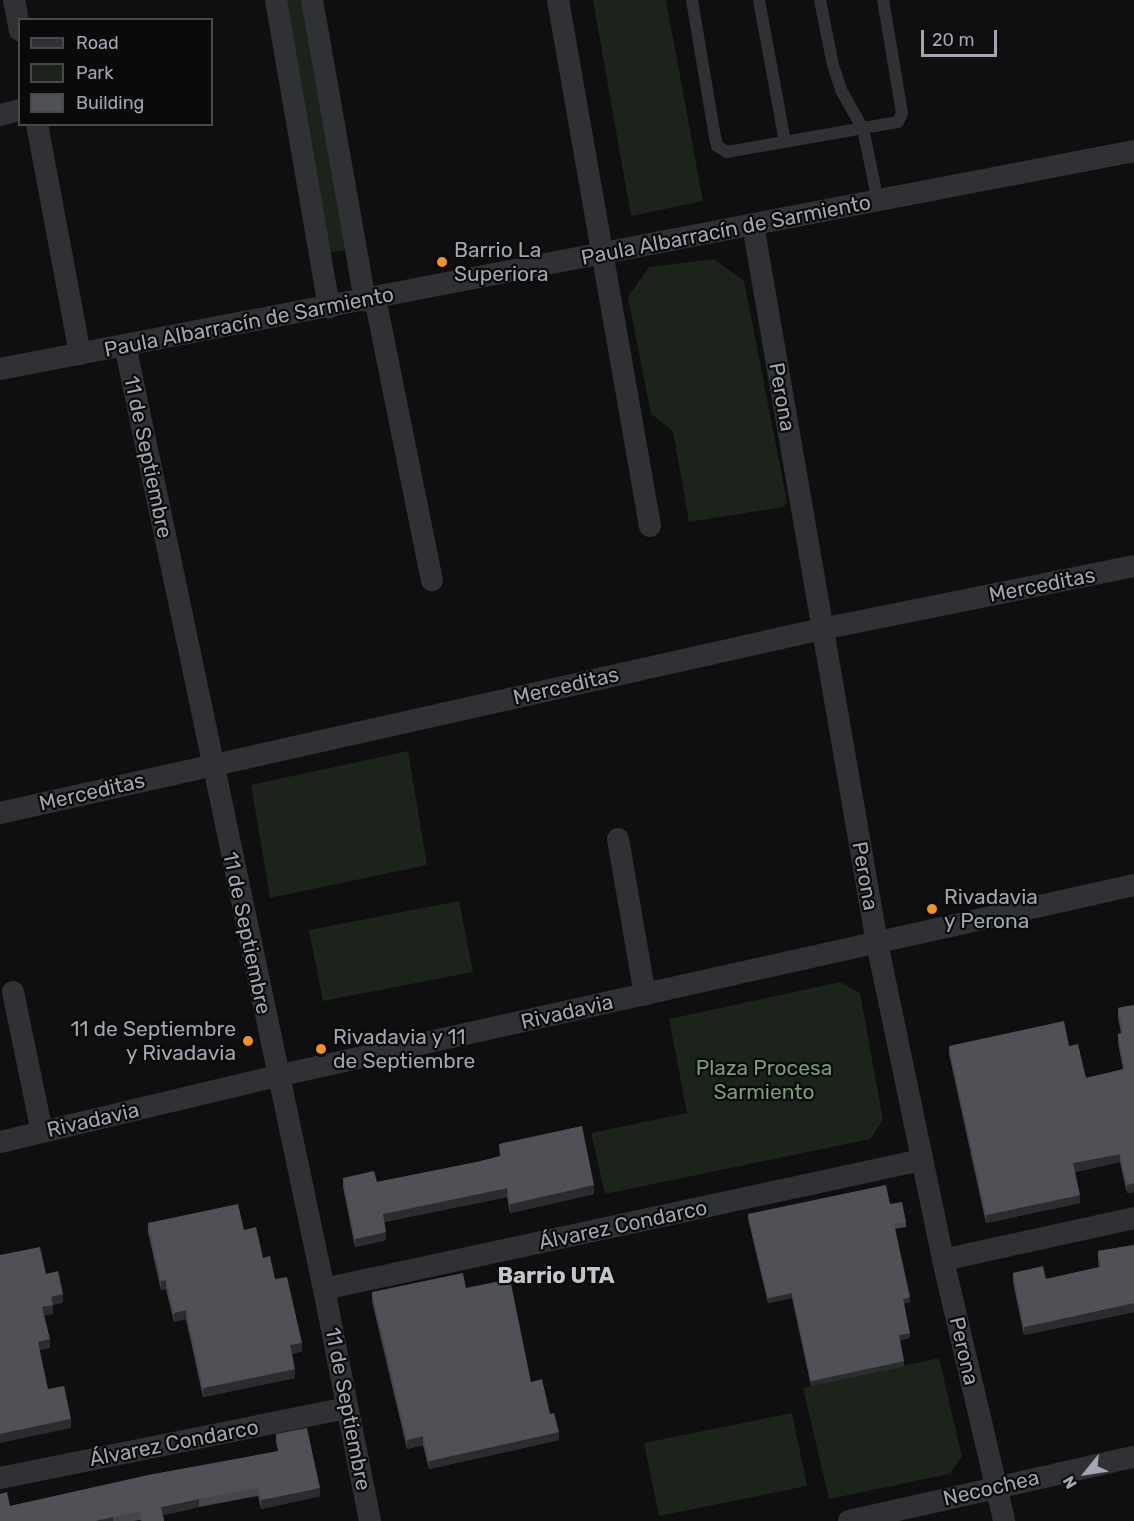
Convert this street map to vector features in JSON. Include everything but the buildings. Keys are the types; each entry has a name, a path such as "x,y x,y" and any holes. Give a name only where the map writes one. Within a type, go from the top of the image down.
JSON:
{"street":[{"path":"14,0 18,20"},
{"path":"276,0 329,308"},
{"path":"312,0 370,299 432,580"},
{"path":"558,0 650,526"},
{"path":"0,115 18,110"},
{"path":"37,126 80,354"},
{"name":"Paula Albarracín de Sarmiento","path":"0,369 329,308 1134,151"},
{"name":"Perona","path":"753,225 877,943 942,1260 1004,1521"},
{"name":"11 de Septiembre","path":"125,345 277,1076 324,1289 370,1521"},
{"name":"Merceditas","path":"0,813 822,629 1134,566"},
{"path":"618,839 645,995"},
{"name":"Rivadavia","path":"0,1142 277,1076 1134,885"},
{"path":"14,992 42,1132"},
{"name":"Álvarez Condarco","path":"324,1289 921,1160"},
{"path":"942,1260 1134,1218"},
{"name":"Álvarez Condarco","path":"0,1478 347,1408"},
{"name":"Necochea","path":"849,1521 1134,1457"}],"lane":[{"path":"692,0 717,146 727,152 898,122 902,113 883,0"},
{"path":"759,0 785,142"},
{"path":"820,0 833,65 841,90 863,129 878,201"}],"green space":[{"path":"286,0 301,0 345,250 329,253"},
{"path":"593,0 666,0 703,201 631,216"},
{"path":"714,259 744,281 787,502 783,507 689,522 673,431 651,414 628,297 649,267"},
{"path":"408,751 427,865 270,898 251,785"},
{"path":"459,901 473,972 323,1001 309,930"},
{"name":"Plaza Procesa Sarmiento","path":"840,982 860,993 883,1120 870,1139 605,1194 591,1133 687,1113 669,1019"},
{"path":"939,1358 962,1457 949,1474 829,1499 803,1388"},
{"path":"792,1413 807,1486 659,1516 644,1443"}],"place":[{"name":"Barrio La Superiora","path":"442,262"},
{"name":"Rivadavia y Perona","path":"932,909"},
{"name":"11 de Septiembre y Rivadavia","path":"248,1041"},
{"name":"Rivadavia y 11 de Septiembre","path":"321,1049"}],"district":[{"name":"Barrio UTA","path":"556,1276"}]}
